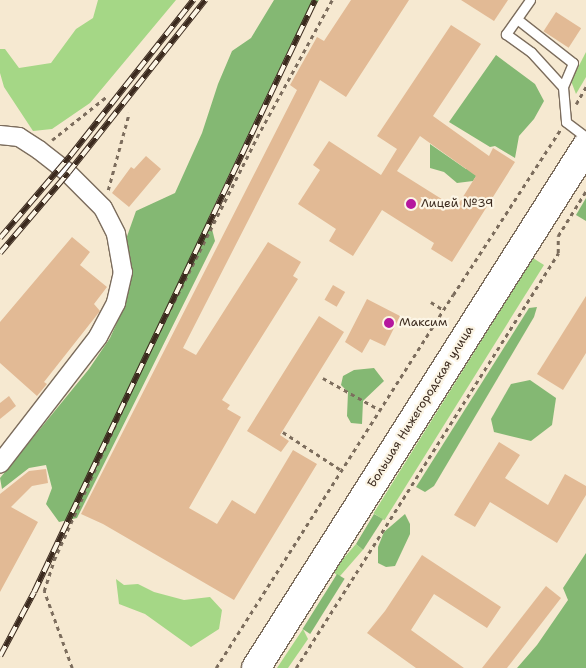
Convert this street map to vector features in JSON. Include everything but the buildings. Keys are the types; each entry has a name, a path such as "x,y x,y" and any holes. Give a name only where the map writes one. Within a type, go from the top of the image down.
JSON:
{"main road":[{"name":"Большая Нижегородская улица","path":"256,668 586,147"}],"street":[{"path":"0,135 19,137 39,150 68,173 103,208 116,234 123,272 116,303 98,337 0,464"}],"lane":[{"path":"530,0 506,34 531,52 564,88"},
{"path":"517,19 573,63 564,88 566,122 586,137"}],"path":[{"path":"72,668 44,591 54,560 145,359 257,137 332,0"},
{"path":"216,668 341,470 566,122 586,87"},
{"path":"39,150 106,97"},
{"path":"103,208 129,113"},
{"path":"296,668 558,253 558,236 586,191"},
{"path":"431,302 444,310"},
{"path":"323,378 380,410"},
{"path":"283,432 341,470"}],"green space":[{"path":"98,0 176,0 90,103 52,129 33,131 4,87 0,73 0,49 5,49 19,68 51,63 76,29 93,18"},
{"path":"274,0 319,0 292,43 209,217 215,241 77,518 59,522 46,504 52,488 46,465 29,468 2,489 0,478 89,369 110,338 125,305 131,270 125,242 136,211 175,193 202,133 218,84 232,51 251,38"},
{"path":"586,52 586,77 576,94 571,81"},
{"path":"496,55 535,84 544,101 534,119 519,136 515,158 495,146 490,147 449,122"},
{"path":"430,144 466,169 484,163 473,181 457,183 444,172 430,168"},
{"path":"586,198 586,221 576,215"},
{"path":"533,258 544,265 384,520 373,513"},
{"path":"537,307 534,317 434,486 425,492 416,487 529,308"},
{"path":"374,368 384,381 363,401 362,424 351,423 347,416 348,392 341,385 343,376 354,370"},
{"path":"530,380 556,398 552,425 531,441 494,432 491,419 511,384"},
{"path":"374,514 383,519 363,550 356,544"},
{"path":"405,514 410,524 410,534 395,566 386,567 378,563 378,547 384,532"},
{"path":"356,544 363,550 339,577 332,571"},
{"path":"586,553 586,668 517,668 537,645 568,600 563,588"},
{"path":"337,574 345,579 310,634 303,629"},
{"path":"116,579 124,585 138,584 154,592 184,600 210,597 222,610 219,629 191,647 145,614 119,604"},
{"path":"303,629 308,639 288,668 277,668"}],"railway":[{"path":"0,238 70,156 193,0"},
{"path":"0,253 68,173 205,0"},
{"path":"0,656 34,592 315,0"}],"place":[{"name":"Лицей №39","path":"411,204"},
{"name":"Максим","path":"389,323"}]}
